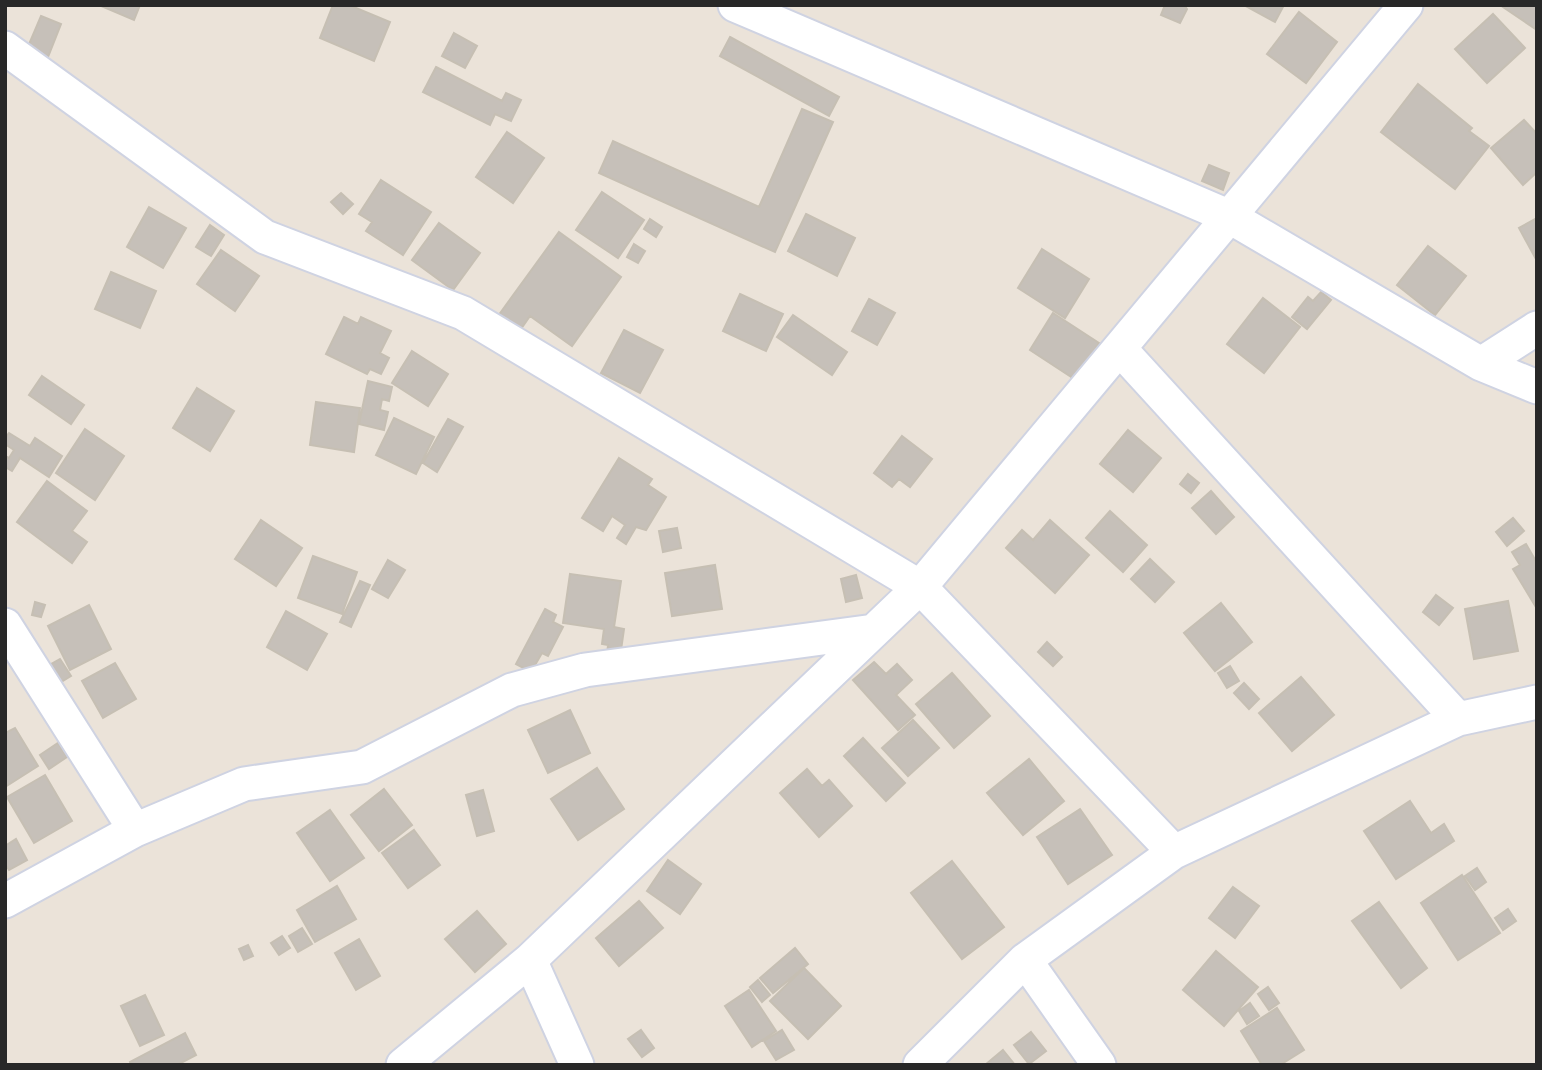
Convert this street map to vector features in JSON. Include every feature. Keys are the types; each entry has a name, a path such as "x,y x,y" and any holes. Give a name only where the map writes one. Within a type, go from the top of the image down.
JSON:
{"street":[{"path":"735,5 1230,217 1480,364 1537,387"},
{"path":"403,1065 530,960 920,587 1406,5"},
{"path":"5,48 265,237 463,313 920,587 1174,852"},
{"path":"1480,364 1537,328"},
{"path":"1120,349 1458,719"},
{"path":"5,625 135,830"},
{"path":"5,901 135,830 244,784 362,767 512,690 585,670 874,631"},
{"path":"920,1065 1025,960 1174,852 1458,719 1537,702"},
{"path":"530,960 577,1065"},
{"path":"1025,960 1099,1065"}],"building":[{"path":"99,5 140,5 134,20"},
{"path":"333,5 349,5 390,22 374,61 320,38"},
{"path":"1165,5 1184,5 1187,9 1180,23 1161,15"},
{"path":"1244,5 1284,5 1275,22"},
{"path":"1500,5 1537,5 1537,30"},
{"path":"1299,12 1337,42 1306,83 1267,54"},
{"path":"1493,14 1525,48 1487,83 1455,49"},
{"path":"41,16 61,24 48,57 27,49"},
{"path":"454,33 477,46 465,68 442,56"},
{"path":"730,37 839,97 829,116 720,56"},
{"path":"436,67 502,101 506,93 521,100 511,121 495,114 490,125 423,92"},
{"path":"1418,84 1472,128 1469,131 1489,146 1455,189 1381,132"},
{"path":"802,109 833,122 775,252 599,173 613,141 759,207"},
{"path":"1524,120 1537,134 1537,172 1523,185 1491,148"},
{"path":"507,132 544,158 513,203 476,177"},
{"path":"1209,165 1229,173 1223,190 1202,181"},
{"path":"381,180 431,212 403,255 366,231 372,222 359,214"},
{"path":"602,192 644,220 618,258 576,230"},
{"path":"341,193 353,204 343,214 331,202"},
{"path":"149,207 186,228 163,268 127,247"},
{"path":"806,214 855,238 837,276 788,251"},
{"path":"1537,218 1537,261 1519,228"},
{"path":"650,219 662,227 656,237 644,229"},
{"path":"439,223 480,253 453,290 412,260"},
{"path":"210,225 224,235 211,256 196,247"},
{"path":"559,232 621,277 572,346 530,316 514,339 493,323"},
{"path":"634,244 645,251 638,263 627,257"},
{"path":"1428,246 1466,276 1435,315 1397,285"},
{"path":"1042,249 1089,279 1065,318 1018,288"},
{"path":"221,250 259,276 235,311 197,284"},
{"path":"111,272 156,291 140,328 95,309"},
{"path":"1321,292 1331,300 1307,329 1292,317 1308,297 1313,301"},
{"path":"740,294 783,314 766,351 723,331"},
{"path":"1263,298 1300,327 1264,373 1227,344"},
{"path":"869,299 895,313 877,345 852,331"},
{"path":"1053,313 1099,343 1076,380 1030,350"},
{"path":"793,315 847,352 832,375 777,337"},
{"path":"344,317 358,324 361,317 391,331 380,353 389,358 381,374 370,369 367,374 326,354"},
{"path":"624,330 663,350 640,393 601,373"},
{"path":"412,351 448,374 428,406 392,383"},
{"path":"42,376 84,405 71,424 29,395"},
{"path":"368,381 392,387 389,401 382,399 380,410 388,412 384,430 359,424"},
{"path":"197,388 234,411 210,451 173,428"},
{"path":"316,402 360,408 354,452 310,445"},
{"path":"394,418 434,437 416,474 376,455"},
{"path":"448,419 463,427 437,472 423,463"},
{"path":"85,429 124,456 95,500 56,473"},
{"path":"1128,430 1161,458 1133,492 1100,464"},
{"path":"9,433 30,446 35,438 62,456 49,477 20,458 12,471 5,467 5,456 9,458 14,450 5,444"},
{"path":"902,436 932,459 910,487 899,479 892,487 874,473"},
{"path":"619,458 652,479 648,485 666,497 646,530 636,527 626,544 617,538 625,525 612,516 603,531 582,518"},
{"path":"1188,474 1199,483 1191,493 1180,484"},
{"path":"47,481 87,511 72,531 87,542 72,563 17,522"},
{"path":"1211,491 1234,517 1216,534 1192,508"},
{"path":"1110,511 1147,545 1123,572 1086,538"},
{"path":"1513,518 1524,531 1507,546 1496,532"},
{"path":"261,520 302,548 276,586 235,559"},
{"path":"1050,520 1089,555 1055,593 1006,548 1022,530 1033,540"},
{"path":"677,528 681,548 663,552 659,531"},
{"path":"1526,544 1537,563 1537,609 1513,569 1520,565 1512,552"},
{"path":"313,556 357,572 342,614 298,598"},
{"path":"1150,559 1174,582 1155,602 1131,579"},
{"path":"388,560 405,570 388,598 372,589"},
{"path":"715,565 722,609 672,616 665,573"},
{"path":"570,574 621,581 614,627 624,629 620,657 607,655 608,645 602,644 604,629 563,623"},
{"path":"856,575 862,598 846,602 841,579"},
{"path":"360,581 370,585 351,627 340,622"},
{"path":"1436,595 1453,608 1439,625 1423,612"},
{"path":"1508,601 1518,651 1474,659 1465,609"},
{"path":"35,602 45,605 41,617 32,615"},
{"path":"1221,603 1252,642 1215,671 1184,633"},
{"path":"89,605 111,649 70,670 48,626"},
{"path":"545,609 556,615 553,622 563,627 548,656 542,653 531,672 516,664"},
{"path":"286,611 327,634 307,670 267,647"},
{"path":"1047,642 1062,657 1053,666 1038,652"},
{"path":"60,659 71,676 56,685 46,667"},
{"path":"874,662 886,674 897,664 912,680 896,695 915,715 898,730 853,680"},
{"path":"115,663 136,699 103,718 82,681"},
{"path":"1230,666 1239,681 1227,688 1218,673"},
{"path":"952,673 990,716 954,748 916,704"},
{"path":"1301,677 1334,715 1292,751 1259,713"},
{"path":"1244,683 1259,699 1249,709 1234,693"},
{"path":"570,710 590,753 548,773 528,730"},
{"path":"913,720 939,748 908,776 882,748"},
{"path":"15,728 38,766 5,787 5,733"},
{"path":"863,738 905,783 886,801 844,756"},
{"path":"58,743 67,757 49,769 40,755"},
{"path":"1029,759 1064,801 1023,835 987,793"},
{"path":"597,768 624,809 578,840 551,799"},
{"path":"807,769 822,786 829,780 852,806 819,837 780,793"},
{"path":"45,775 72,821 34,843 7,797"},
{"path":"384,789 412,825 379,851 351,815"},
{"path":"483,790 494,831 477,836 466,795"},
{"path":"1410,801 1431,833 1444,824 1454,841 1396,879 1364,831"},
{"path":"1080,809 1112,855 1068,884 1037,837"},
{"path":"330,810 364,858 330,881 297,833"},
{"path":"414,830 440,865 408,888 382,853"},
{"path":"16,839 27,860 9,870 5,864 5,846"},
{"path":"668,860 701,884 680,914 647,891"},
{"path":"952,861 1004,927 962,959 911,893"},
{"path":"1477,868 1486,882 1475,890 1465,876"},
{"path":"1462,875 1500,933 1458,960 1421,903"},
{"path":"337,886 356,919 315,942 297,910"},
{"path":"1233,887 1259,906 1235,938 1209,918"},
{"path":"639,901 663,928 619,966 596,938"},
{"path":"1379,902 1427,968 1401,988 1352,921"},
{"path":"1508,909 1516,921 1503,930 1495,918"},
{"path":"477,911 506,944 475,972 445,939"},
{"path":"302,928 312,944 298,952 289,936"},
{"path":"282,936 290,948 279,955 271,943"},
{"path":"359,939 380,976 356,990 335,953"},
{"path":"248,945 253,956 244,960 239,949"},
{"path":"795,948 808,964 773,993 760,978"},
{"path":"1216,951 1258,987 1224,1026 1183,990"},
{"path":"804,968 841,1006 808,1039 770,1001"},
{"path":"758,980 770,995 762,1002 750,987"},
{"path":"1268,987 1279,1003 1269,1010 1258,994"},
{"path":"749,990 776,1031 752,1047 725,1006"},
{"path":"145,995 164,1035 140,1046 121,1006"},
{"path":"1250,1003 1259,1016 1247,1024 1239,1011"},
{"path":"1277,1008 1304,1050 1280,1065 1262,1065 1241,1031"},
{"path":"641,1030 654,1048 642,1057 628,1039"},
{"path":"782,1030 794,1050 776,1060 764,1041"},
{"path":"1031,1032 1046,1051 1029,1064 1014,1045"},
{"path":"185,1033 196,1055 177,1065 131,1065 130,1062"},
{"path":"1003,1050 1015,1065 985,1065"}]}
